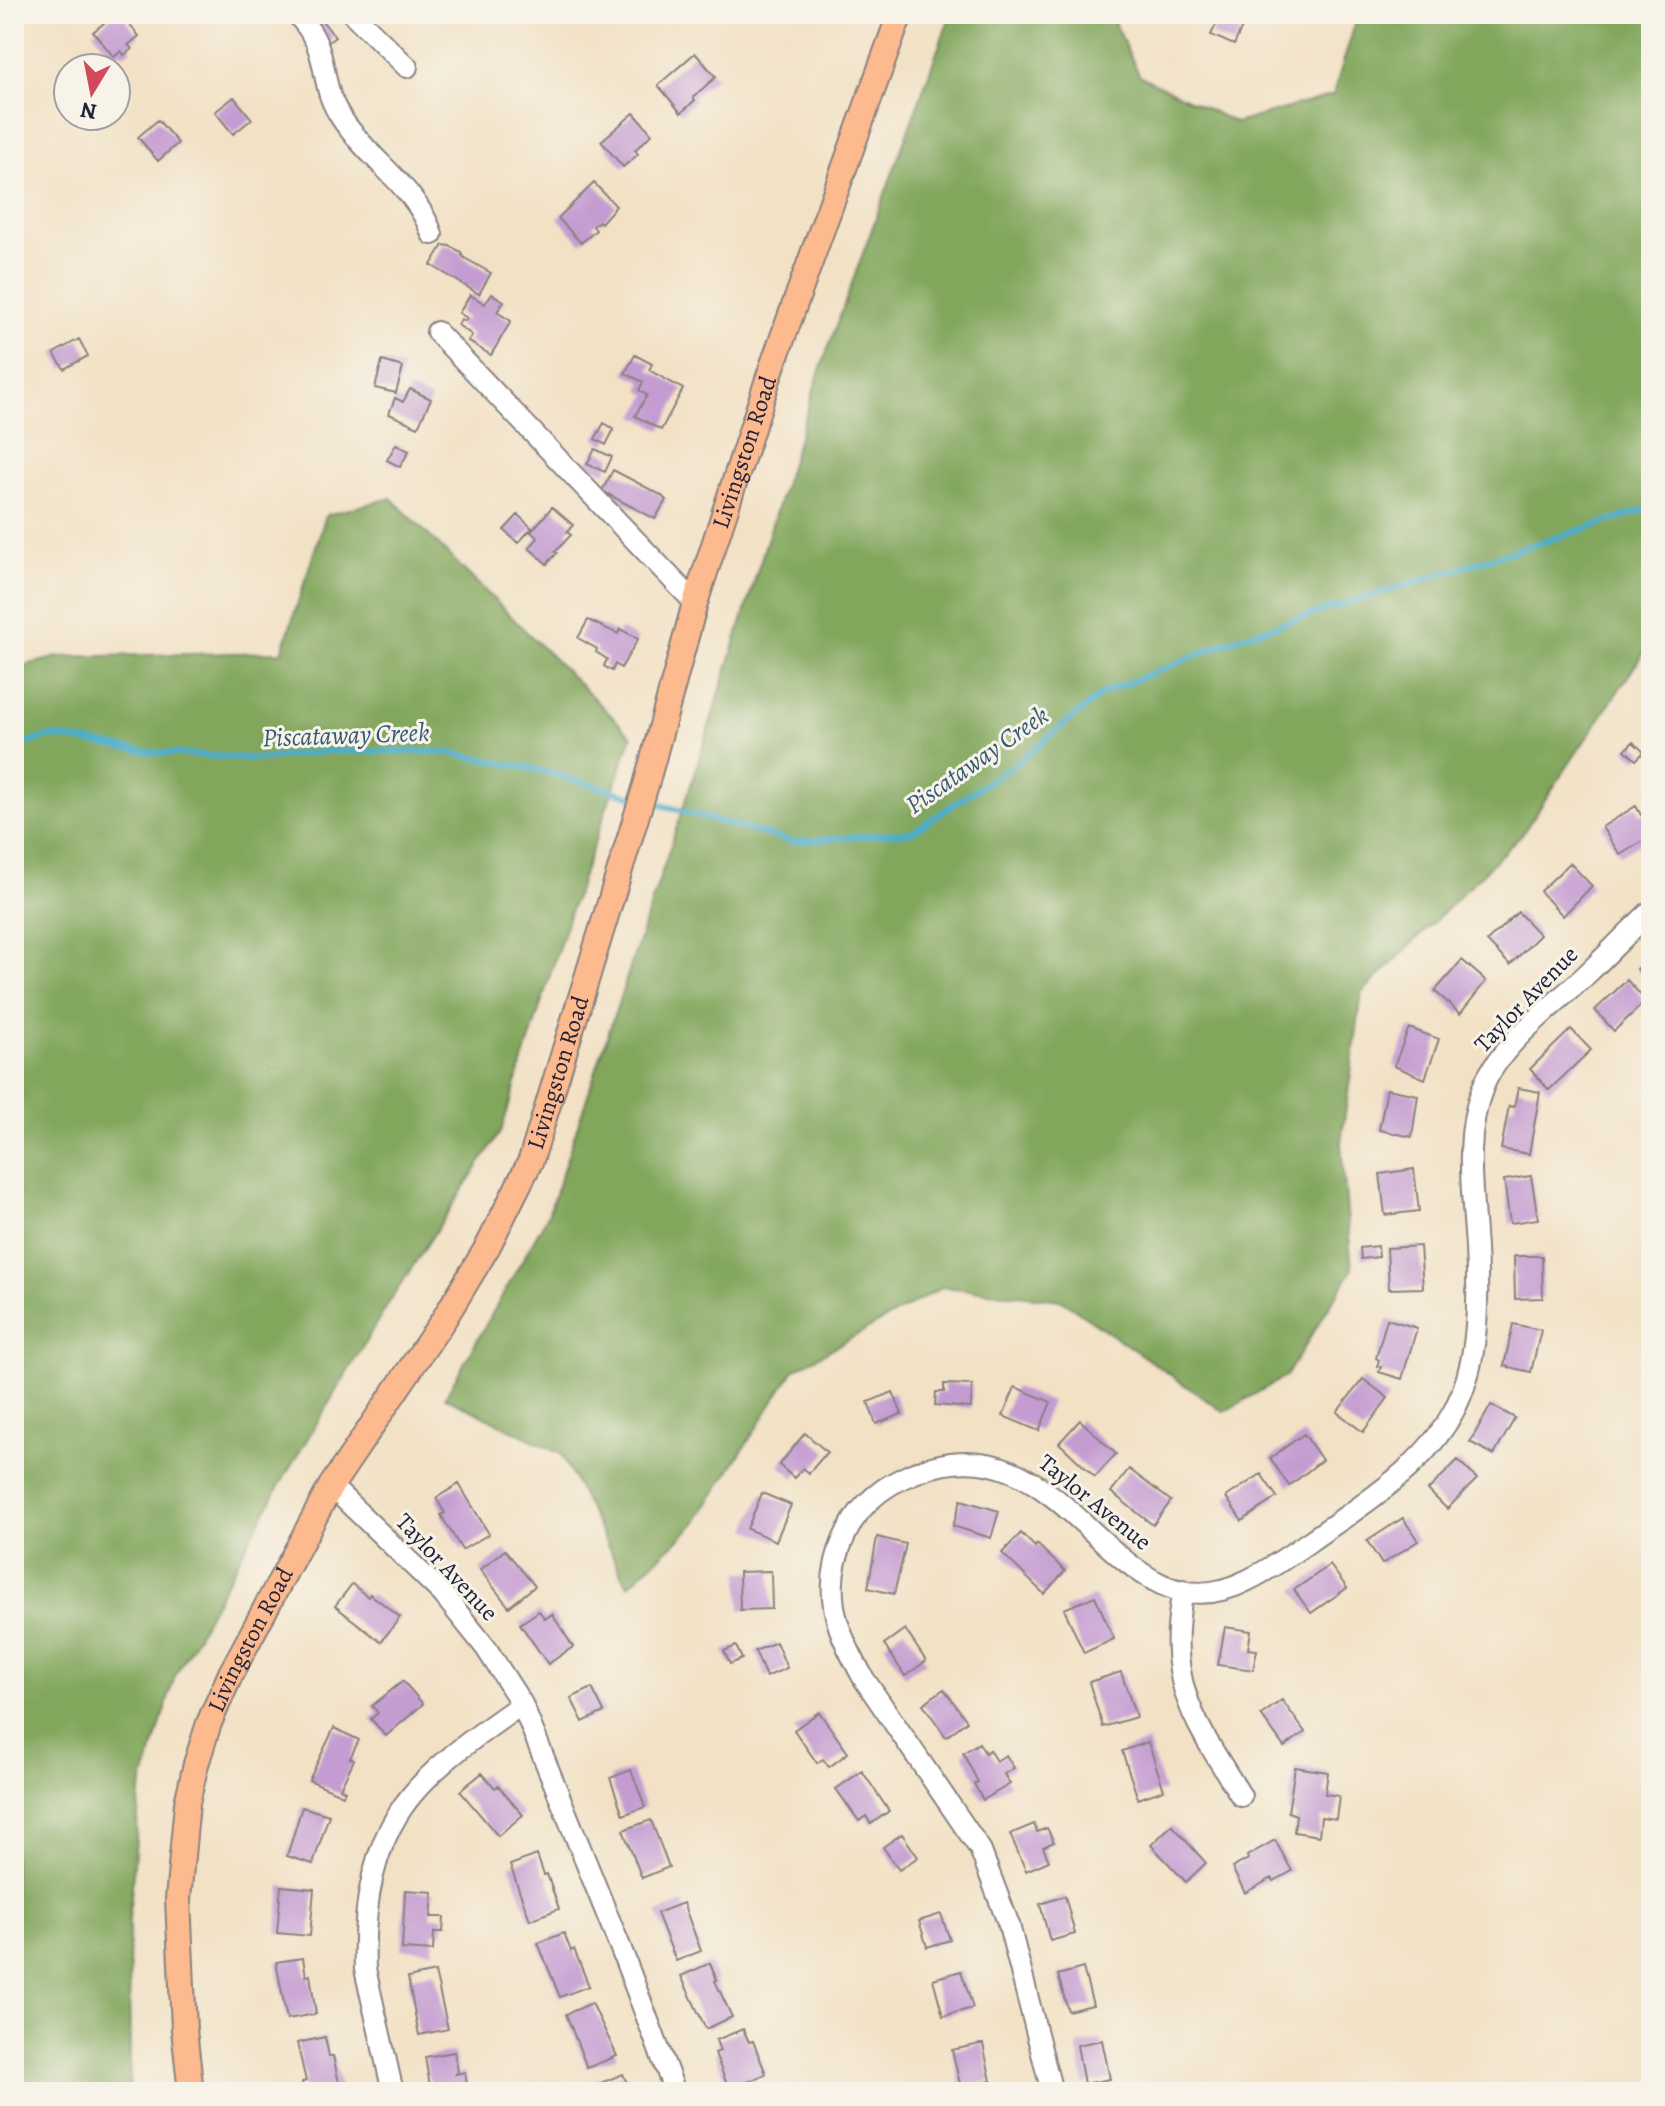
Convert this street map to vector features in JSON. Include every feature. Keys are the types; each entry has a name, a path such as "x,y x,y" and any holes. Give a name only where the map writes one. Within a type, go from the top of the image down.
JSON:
{"main road":[{"name":"Livingston Road","path":"191,2092 182,2002 178,1899 187,1803 209,1723 231,1673 331,1486 444,1319 488,1246 531,1160 646,785 695,603 772,367 900,14"}],"street":[{"path":"297,14 311,31 319,48 325,86 336,110 363,145 403,187 427,219 432,234"},
{"path":"353,14 407,67"},
{"path":"437,332 695,603"},
{"name":"Taylor Avenue","path":"1052,2092 1009,1925 980,1849 850,1654 830,1595 837,1555 853,1518 885,1486 940,1464 976,1462 1017,1472 1038,1484 1058,1498 1132,1568 1153,1580 1183,1590 1224,1591 1273,1566 1377,1495 1433,1443 1449,1423 1469,1378 1478,1320 1471,1144 1484,1083 1508,1050 1651,911"},
{"name":"Taylor Avenue","path":"331,1486 442,1593 486,1648 522,1704 675,2092"},
{"path":"1183,1590 1177,1644 1178,1672 1183,1691 1192,1713 1241,1796"},
{"path":"393,2092 365,1969 368,1901 386,1836 399,1812 439,1769 522,1704"}],"green space":[{"path":"951,14 1110,14 1140,76 1236,123 1333,95 1358,14 1651,14 1651,642 1522,834 1362,993 1341,1143 1352,1270 1286,1376 1224,1412 1062,1300 943,1287 794,1370 694,1525 628,1586 561,1454 445,1397 548,1215 695,772 819,373"},
{"path":"391,498 632,736 570,912 501,1131 390,1301 278,1488 175,1676 140,1793 129,1919 130,2092 14,2092 14,668 58,657 282,652 326,515"}],"building":[{"path":"115,14 121,14 139,36 128,45 132,49 128,52 110,52 93,32"},
{"path":"1221,14 1248,14 1234,45 1211,35"},
{"path":"320,18 335,37 326,44 311,26"},
{"path":"695,53 716,77 693,97 695,100 681,113 658,85"},
{"path":"234,97 252,119 233,134 215,112"},
{"path":"634,113 652,134 635,150 638,154 623,167 601,141"},
{"path":"158,120 178,143 158,161 138,137"},
{"path":"594,183 616,206 601,223 599,221 593,226 596,230 581,243 558,218"},
{"path":"443,245 461,252 463,257 491,273 479,294 431,265"},
{"path":"492,294 504,301 497,312 511,321 491,355 468,341 472,335 458,325 461,319 465,321 467,318 459,313 470,295 485,304"},
{"path":"79,339 88,356 64,369 54,353"},
{"path":"635,355 652,364 649,370 683,389 661,430 635,416 647,395 639,390 643,382 625,373"},
{"path":"382,361 403,367 396,393 375,388"},
{"path":"410,389 431,399 418,427 389,414 395,398 403,402"},
{"path":"604,423 614,429 606,445 595,439"},
{"path":"396,444 409,451 400,467 387,460"},
{"path":"595,449 612,457 605,472 587,464"},
{"path":"613,470 666,500 655,519 602,491"},
{"path":"552,507 573,525 567,532 571,535 547,564 529,548 538,538 531,532"},
{"path":"518,515 532,528 518,543 504,530"},
{"path":"588,620 618,634 620,629 638,639 621,668 615,664 612,671 604,666 607,659 578,638"},
{"path":"1633,742 1644,752 1636,760 1625,750"},
{"path":"1636,806 1641,815 1649,810 1651,814 1651,836 1620,855 1602,827"},
{"path":"1570,863 1592,886 1563,916 1540,891"},
{"path":"1518,912 1540,935 1510,965 1487,941"},
{"path":"1651,956 1651,983 1637,969"},
{"path":"1462,960 1486,981 1460,1014 1435,991"},
{"path":"1627,980 1646,1001 1614,1031 1595,1010"},
{"path":"1409,1028 1439,1039 1425,1079 1394,1066"},
{"path":"1571,1029 1591,1050 1549,1090 1530,1069"},
{"path":"1518,1088 1540,1092 1529,1154 1501,1149 1509,1106 1514,1107"},
{"path":"1387,1089 1418,1095 1412,1137 1379,1130"},
{"path":"1414,1169 1419,1211 1385,1215 1380,1174"},
{"path":"1531,1176 1538,1219 1510,1223 1504,1180"},
{"path":"1378,1246 1379,1257 1361,1259 1360,1248"},
{"path":"1420,1246 1423,1288 1389,1289 1387,1248"},
{"path":"1514,1256 1542,1256 1543,1298 1515,1299"},
{"path":"1387,1319 1417,1328 1402,1379 1379,1372 1381,1367 1377,1366 1379,1360 1376,1358"},
{"path":"1513,1324 1541,1330 1531,1372 1504,1366"},
{"path":"1363,1379 1388,1398 1363,1432 1337,1412"},
{"path":"944,1384 972,1385 971,1408 935,1405 936,1392 944,1392"},
{"path":"1015,1387 1051,1402 1039,1431 1003,1416"},
{"path":"893,1392 902,1414 876,1424 868,1402"},
{"path":"1491,1405 1515,1418 1494,1455 1470,1442"},
{"path":"1080,1420 1116,1454 1095,1477 1059,1443"},
{"path":"805,1433 827,1452 809,1473 803,1468 794,1478 779,1465"},
{"path":"1304,1434 1322,1460 1289,1486 1270,1458"},
{"path":"1458,1460 1477,1479 1447,1509 1428,1490"},
{"path":"1129,1469 1171,1501 1153,1525 1111,1492"},
{"path":"1261,1474 1277,1497 1242,1521 1226,1497"},
{"path":"459,1484 489,1534 462,1550 441,1515 445,1513 436,1498"},
{"path":"762,1493 791,1505 776,1541 747,1529"},
{"path":"961,1500 999,1511 991,1538 953,1526"},
{"path":"1403,1518 1418,1541 1382,1564 1367,1541"},
{"path":"1021,1533 1065,1571 1044,1594 1002,1553"},
{"path":"877,1537 906,1544 894,1594 868,1588"},
{"path":"505,1550 535,1586 509,1607 480,1570"},
{"path":"1330,1565 1347,1588 1311,1613 1294,1590"},
{"path":"771,1571 772,1609 740,1610 739,1572"},
{"path":"352,1584 400,1617 381,1642 335,1606"},
{"path":"1095,1596 1114,1639 1084,1653 1064,1609"},
{"path":"539,1611 545,1619 552,1614 573,1647 548,1664 520,1624"},
{"path":"1225,1627 1251,1631 1248,1649 1257,1650 1253,1670 1218,1665"},
{"path":"905,1629 926,1661 905,1676 884,1644"},
{"path":"776,1642 787,1668 766,1677 755,1651"},
{"path":"736,1646 742,1659 730,1664 724,1651"},
{"path":"1121,1672 1136,1717 1103,1727 1089,1682"},
{"path":"403,1681 423,1704 386,1736 371,1719 378,1713 372,1706"},
{"path":"592,1688 604,1712 583,1722 571,1698"},
{"path":"944,1689 967,1721 946,1737 923,1704"},
{"path":"1282,1700 1305,1732 1284,1747 1261,1715"},
{"path":"819,1712 848,1753 829,1767 823,1759 817,1763 794,1730"},
{"path":"334,1728 359,1740 350,1758 354,1760 340,1788 345,1791 343,1795 309,1780"},
{"path":"1148,1742 1164,1790 1138,1799 1122,1751"},
{"path":"979,1743 985,1753 989,1750 996,1761 1006,1755 1014,1768 1004,1774 1010,1784 983,1800 974,1784 978,1782 963,1753"},
{"path":"1295,1767 1328,1772 1325,1794 1339,1796 1336,1819 1321,1817 1319,1836 1294,1832 1296,1815 1288,1812"},
{"path":"631,1770 645,1807 623,1815 610,1778"},
{"path":"862,1771 889,1811 871,1824 866,1816 859,1821 836,1789"},
{"path":"482,1773 523,1815 498,1836 460,1791"},
{"path":"302,1807 329,1815 313,1864 287,1856"},
{"path":"651,1820 669,1867 642,1878 623,1830"},
{"path":"1034,1824 1037,1832 1047,1828 1054,1842 1043,1847 1049,1861 1026,1871 1010,1834"},
{"path":"1172,1825 1206,1863 1186,1882 1151,1845"},
{"path":"902,1834 918,1857 899,1870 883,1847"},
{"path":"1275,1840 1292,1871 1245,1893 1232,1868"},
{"path":"537,1855 559,1909 530,1920 510,1865"},
{"path":"281,1886 314,1889 310,1936 277,1933"},
{"path":"405,1890 433,1892 431,1917 444,1917 443,1932 434,1932 433,1951 402,1949"},
{"path":"1065,1896 1075,1934 1050,1941 1040,1904"},
{"path":"683,1903 701,1951 676,1961 657,1913"},
{"path":"941,1914 950,1940 927,1947 919,1921"},
{"path":"564,1933 589,1986 560,1997 538,1943"},
{"path":"303,1958 306,1976 310,1975 316,2014 287,2019 276,1962"},
{"path":"710,1963 732,2017 706,2029 681,1976"},
{"path":"1083,1968 1093,2005 1068,2011 1058,1975"},
{"path":"961,1971 973,2008 943,2016 933,1979"},
{"path":"435,1972 448,2029 419,2035 408,1978"},
{"path":"592,2003 617,2056 587,2068 566,2014"},
{"path":"743,2029 749,2042 753,2041 766,2074 729,2090 715,2053 720,2051 716,2040"},
{"path":"325,2037 340,2087 304,2092 302,2082 306,2081 297,2043"},
{"path":"1102,2040 1110,2079 1084,2084 1077,2045"},
{"path":"983,2044 991,2081 961,2088 952,2050"},
{"path":"454,2052 456,2074 465,2072 468,2090 431,2092 425,2057"},
{"path":"623,2074 631,2092 601,2092 598,2084"}],"waterway":[{"name":"Piscataway Creek","path":"647,801 793,842 912,832 1015,764 1103,693 1243,636 1651,508"},
{"name":"Piscataway Creek","path":"14,747 51,736 150,752 259,759 330,751 445,752 539,770 637,798"}]}
